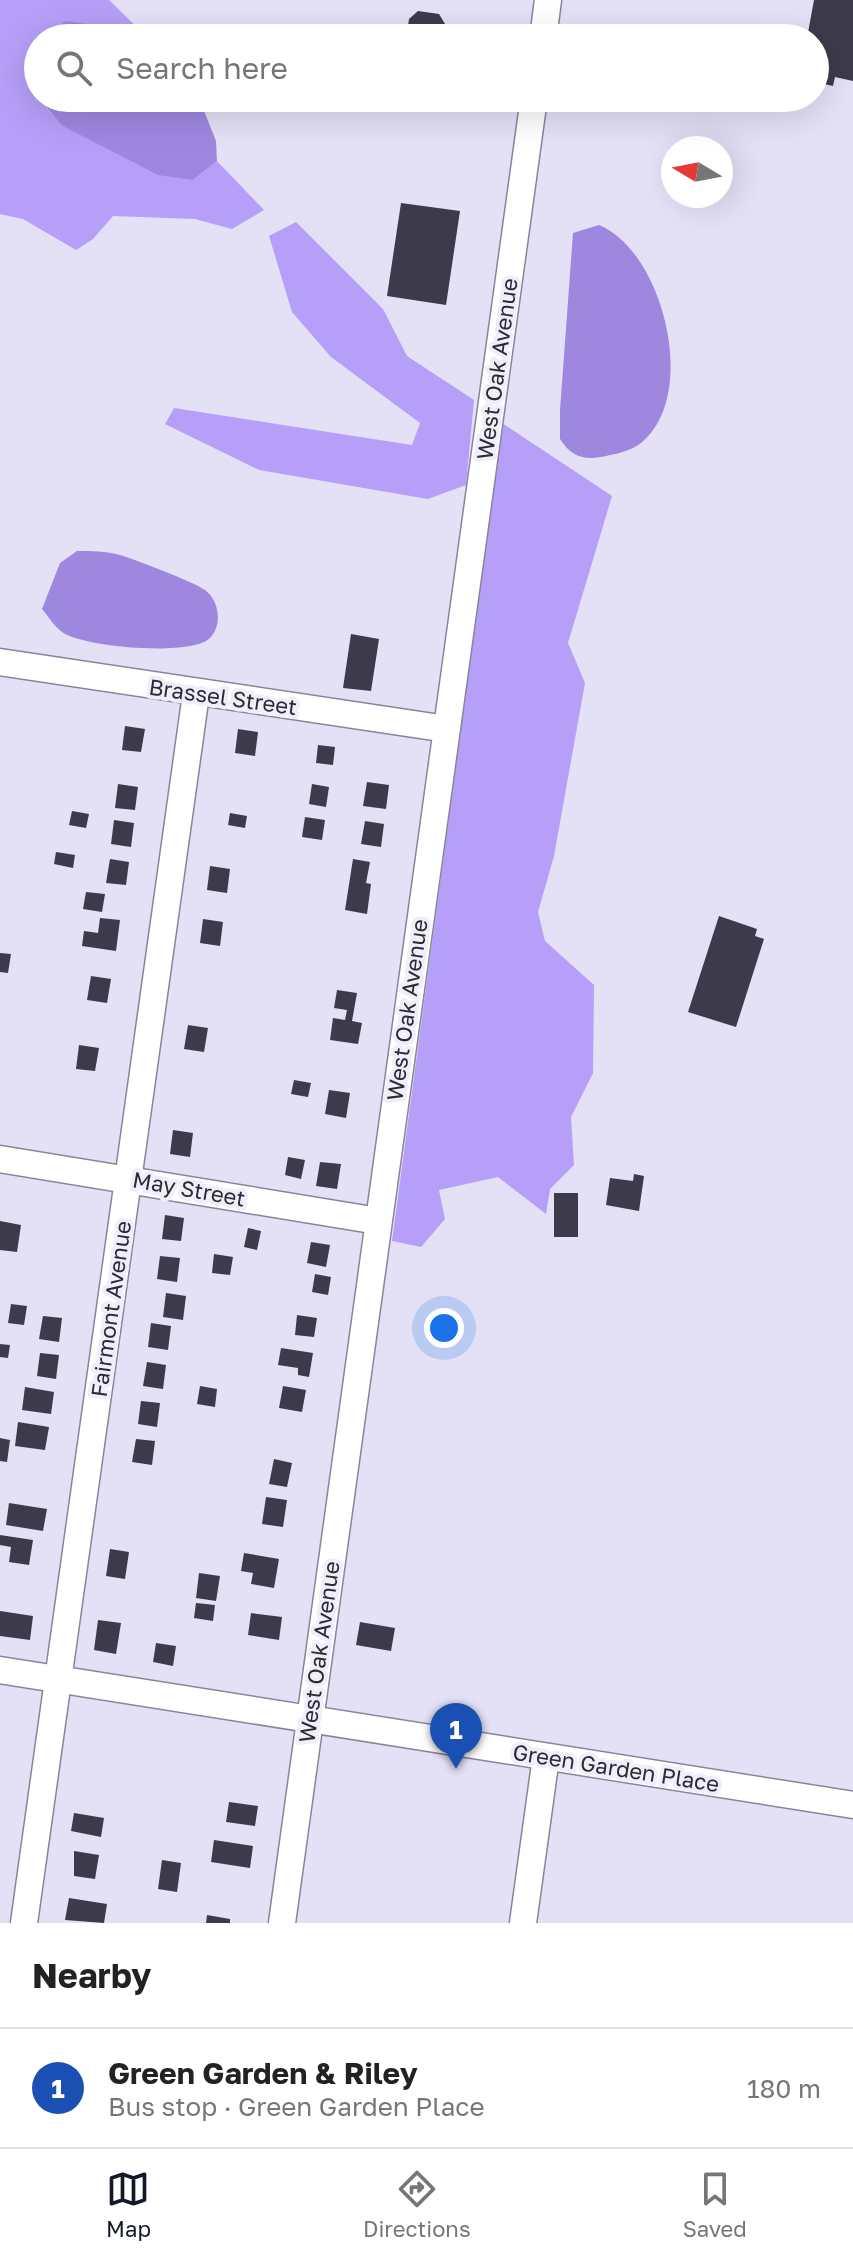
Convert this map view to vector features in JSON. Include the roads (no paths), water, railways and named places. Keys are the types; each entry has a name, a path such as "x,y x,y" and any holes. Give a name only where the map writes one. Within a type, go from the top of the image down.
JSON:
{"street":[{"path":"545,24 548,0"},
{"name":"West Oak Avenue","path":"282,1923 532,112"},
{"name":"Brassel Street","path":"0,662 196,694 447,729"},
{"name":"Fairmont Avenue","path":"24,1923 196,694"},
{"name":"May Street","path":"0,1159 378,1221"},
{"name":"Green Garden Place","path":"0,1670 853,1805"},
{"path":"523,1923 546,1757"}],"place":[{"name":"Green Garden & Riley","path":"456,1769"}]}
